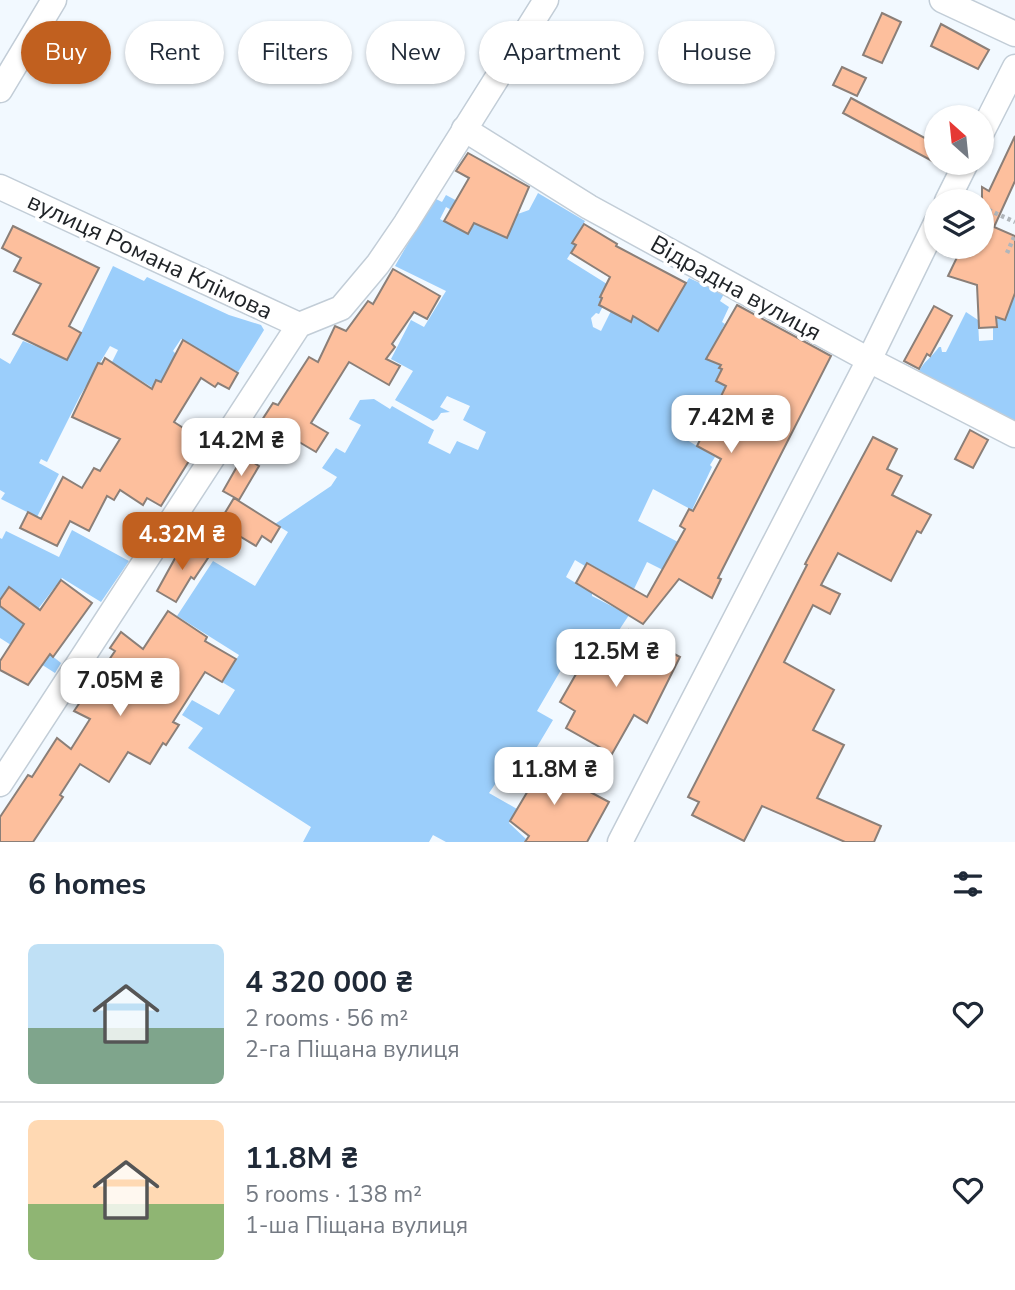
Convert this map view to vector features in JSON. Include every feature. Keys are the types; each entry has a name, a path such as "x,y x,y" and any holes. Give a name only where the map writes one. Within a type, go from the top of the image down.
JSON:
{"street":[{"path":"0,90 54,0"},
{"path":"0,784 299,325 341,308 378,264 546,0"},
{"path":"942,0 1015,34"},
{"path":"994,108 1015,66"},
{"name":"Відрадна вулиця","path":"464,129 589,207 869,360 1015,435"},
{"name":"вулиця Романа Клімова","path":"0,187 299,325"},
{"path":"620,842 869,360 924,248"}],"path":[{"path":"994,212 1015,222"},
{"path":"1007,253 1012,248 1015,235"}],"shaded area":[{"path":"538,193 585,221 572,243 576,245 567,259 607,284 600,297 606,300 599,314 596,313 591,318 593,327 601,331 611,311 631,321 634,315 658,331 689,278 724,294 720,301 729,307 722,322 725,324 722,329 728,332 720,367 732,389 720,399 715,409 701,402 693,418 697,421 687,440 715,457 710,465 712,467 692,510 653,489 638,521 678,542 663,570 647,562 634,589 588,563 585,566 575,560 566,577 592,593 592,596 629,615 604,653 577,636 572,644 575,646 537,711 553,720 528,762 516,754 489,793 517,809 509,823 526,839 524,842 446,842 433,835 429,842 303,842 311,827 188,748 203,728 182,715 192,700 219,715 235,690 222,682 239,655 177,616 213,561 255,586 288,532 275,524 331,486 337,477 322,468 336,448 345,453 361,425 349,419 360,400 374,399 390,409 392,406 434,430 428,443 450,454 457,441 478,450 486,432 463,420 470,406 447,396 440,407 450,412 441,413 433,421 395,400 413,371 391,359 411,320 424,327 446,291 395,266 434,198 442,202 446,195 461,203 455,212 446,207 440,219 468,234 474,223 471,222 529,210"},
{"path":"1015,246 1015,423 918,373 939,347 942,352 946,352 966,312 978,320 979,341 993,340 993,327 997,327 993,321"},
{"path":"113,266 144,281 147,277 229,315 261,325 264,330 238,372 181,339 173,351 176,354 161,382 156,380 153,388 114,364 110,366 118,350 110,346 80,396 47,462 41,459 39,463 59,474 37,517 1,499 5,493 0,490 0,358 10,364 23,341 43,349 81,333"},
{"path":"72,530 129,561 101,602 62,578 21,631 61,663 55,673 0,638 0,538 2,539 6,531 59,557"}],"building":[{"path":"882,13 901,22 882,63 863,55"},
{"path":"941,24 989,50 978,69 931,46"},
{"path":"842,67 866,78 857,96 833,85"},
{"path":"851,98 924,138 924,157 843,113"},
{"path":"1015,136 1015,181 994,227 994,189 990,189"},
{"path":"468,153 529,187 507,238 474,223 468,234 444,221 469,178 456,171"},
{"path":"584,224 617,244 616,246 686,283 658,331 633,316 631,322 599,305 610,277 571,253 576,245 572,243"},
{"path":"13,226 99,268 69,326 81,333 67,360 13,334 41,284 14,271 21,258 2,248"},
{"path":"994,227 1015,236 1015,293 1005,320 996,317 997,327 979,328 977,285 948,276 956,259 994,259"},
{"path":"393,269 440,296 427,319 414,312 392,344 395,347 386,359 400,366 389,385 349,362 311,423 328,433 316,452 262,420 273,403 278,405 309,357 318,362 335,326 346,331 368,301 373,304"},
{"path":"737,305 831,356 718,578 721,579 712,598 679,579 643,624 576,583 587,563 647,597 685,529 680,526 689,509 693,511 721,459 697,446 726,386 716,381 722,369 719,368 721,365 706,359"},
{"path":"934,306 952,316 930,356 927,354 919,369 904,361"},
{"path":"183,340 238,373 229,389 218,383 215,387 201,378 174,422 202,440 161,506 147,498 143,505 120,490 114,500 107,496 89,531 70,521 57,546 20,528 28,512 41,519 63,477 82,488 94,468 100,471 120,439 72,417 98,363 102,364 105,358 152,389 156,380 161,382"},
{"path":"970,430 988,440 973,468 955,459"},
{"path":"873,437 897,449 887,469 902,476 892,495 931,515 921,533 917,531 891,581 838,553 821,585 840,594 830,614 813,605 784,662 834,690 813,730 844,745 817,798 881,826 874,842 845,842 762,806 744,841 692,815 699,802 688,797 807,565 805,564"},
{"path":"243,456 259,466 239,500 223,491"},
{"path":"234,498 280,527 271,542 262,536 256,546 231,531 235,524 223,516"},
{"path":"184,542 208,558 194,579 191,577 176,602 157,591"},
{"path":"61,580 92,603 53,657 50,654 28,685 0,670 0,661 24,624 0,606 0,600 9,587 40,610"},
{"path":"168,611 207,637 205,641 236,659 222,682 205,672 173,722 179,725 150,764 128,752 109,782 80,764 60,795 63,797 33,842 0,842 0,817 28,775 32,777 57,738 71,749 90,719 74,711 115,651 110,648 121,632 143,649"},
{"path":"629,630 680,657 647,723 634,715 612,754 566,728 575,711 560,702 576,674 569,670 586,641 614,659"},
{"path":"516,754 553,785 556,779 561,783 564,778 609,802 587,842 525,842 529,836 510,821 529,789 504,771"}]}
